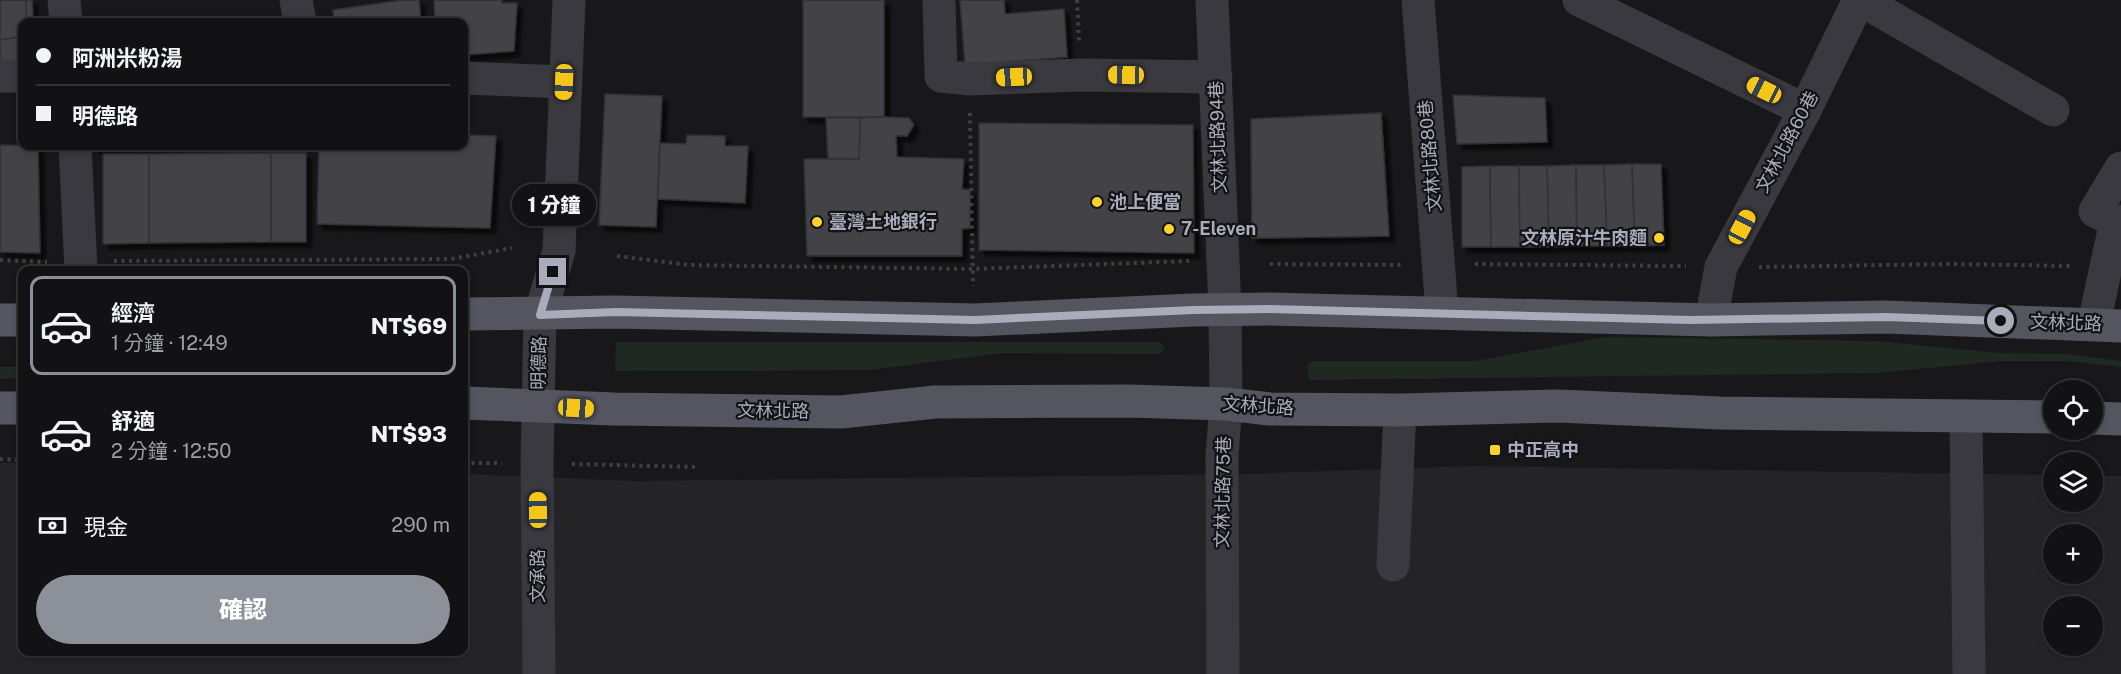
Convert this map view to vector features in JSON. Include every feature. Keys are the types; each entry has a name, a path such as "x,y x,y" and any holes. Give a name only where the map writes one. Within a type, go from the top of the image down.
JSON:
{"main road":[{"name":"文林北路","path":"468,314 540,315 616,312 975,320 1225,309 1442,312 1711,320 1886,317 2107,324"},
{"path":"0,320 18,320"},
{"name":"文林北路","path":"468,404 841,412 935,402 1129,401 1226,404 1270,409 1400,410 1558,406 1720,413 2043,417"},
{"path":"0,408 18,408"},
{"path":"2103,418 2121,419"}],"street":[{"path":"64,0 66,18"},
{"path":"297,0 299,18"},
{"name":"明德路","path":"538,406 540,315 559,250 569,0"},
{"path":"939,0 940,76 970,79 1081,75 1216,77"},
{"name":"文林北路94巷","path":"1212,0 1225,309"},
{"name":"文林北路80巷","path":"1418,0 1442,312"},
{"path":"1579,0 1805,110"},
{"path":"1860,0 2053,110"},
{"name":"文林北路60巷","path":"1711,320 1721,267 1805,110 1860,0"},
{"path":"0,76 18,76"},
{"path":"468,78 564,82"},
{"path":"75,150 82,265"},
{"path":"2107,324 2105,267 2115,221 2095,211 2121,168"},
{"name":"文林北路75巷","path":"1223,674 1222,456 1226,404 1225,309"},
{"name":"文承路","path":"538,406 539,674"},
{"path":"1394,566 1400,410"},
{"path":"1966,416 1969,674"}],"path":[{"path":"1077,0 1081,75"},
{"path":"970,79 972,269 975,320"},
{"path":"0,260 82,265 451,259 512,248"},
{"path":"617,256 689,264 972,269 1193,261"},
{"path":"1270,264 1406,265"},
{"path":"1475,264 1696,266"},
{"path":"1749,267 1951,264 2105,267"},
{"path":"0,459 18,460"},
{"path":"468,463 698,466"}],"shaded area":[{"path":"1606,337 1876,341 1999,353 2066,354 2121,361 2121,367 2067,361 2002,361 1876,373 1309,380 1307,365 1313,361 1475,361"},
{"path":"616,342 1160,342 1164,347 1163,351 1157,354 1003,353 869,370 615,371"},
{"path":"0,367 18,367 18,378 0,379"},
{"path":"0,463 18,463 18,656 468,656 468,474 635,481 1245,474 1471,466 2043,475 2043,512 2103,512 2103,476 2121,476 2121,674 0,674"}],"building":[{"path":"0,0 26,0 27,18 18,18 18,38 0,40"},
{"path":"0,0 26,0 27,18 18,18 18,38 0,40"},
{"path":"26,0 32,0 33,18 27,18"},
{"path":"26,0 32,0 33,18 27,18"},
{"path":"403,0 419,0 421,18 334,18 333,10"},
{"path":"434,0 502,0 502,3 517,3 514,51 468,55 468,18 435,18"},
{"path":"803,0 884,0 884,117 803,117"},
{"path":"960,0 1004,0 1005,14 1064,9 1067,57 965,65"},
{"path":"18,38 18,72 0,73 0,40"},
{"path":"18,38 18,72 0,72 0,40"},
{"path":"605,94 662,96 656,227 599,225"},
{"path":"1453,95 1545,98 1547,142 1457,144"},
{"path":"1381,113 1389,236 1252,238 1251,119"},
{"path":"1381,113 1389,236 1252,238 1251,119"},
{"path":"826,118 860,118 859,159 828,158"},
{"path":"860,118 909,118 914,125 907,136 896,136 897,157 964,159 962,189 970,190 970,228 962,229 962,256 807,256 804,159 859,159"},
{"path":"979,123 1193,125 1194,253 979,250"},
{"path":"468,135 496,136 490,228 317,224 319,150 468,150"},
{"path":"687,135 725,136 725,146 748,146 745,203 658,199 660,143 686,144"},
{"path":"0,145 18,145 18,150 38,150 40,253 0,252"},
{"path":"271,153 271,242 149,243 149,154"},
{"path":"271,153 306,153 306,242 271,242"},
{"path":"103,154 149,154 149,243 103,244"},
{"path":"1632,164 1635,246 1607,246 1604,165"},
{"path":"1632,164 1661,164 1664,245 1635,246"},
{"path":"1576,165 1577,246 1549,247 1547,166"},
{"path":"1576,165 1604,165 1607,246 1577,246"},
{"path":"1490,166 1491,247 1462,247 1462,167"},
{"path":"1490,166 1519,166 1520,247 1491,247"},
{"path":"1519,166 1547,166 1549,247 1520,247"}],"place":[{"name":"池上便當","path":"1097,202"},
{"name":"臺灣土地銀行","path":"817,222"},
{"name":"7-Eleven","path":"1169,229"},
{"name":"文林原汁牛肉麵","path":"1659,238"},
{"name":"中正高中","path":"1495,450"}],"route":[{"path":"553,272 540,315 616,312 975,320 1193,310 1270,309 1442,312 1566,318 1711,320 1886,317 2001,321"}]}
